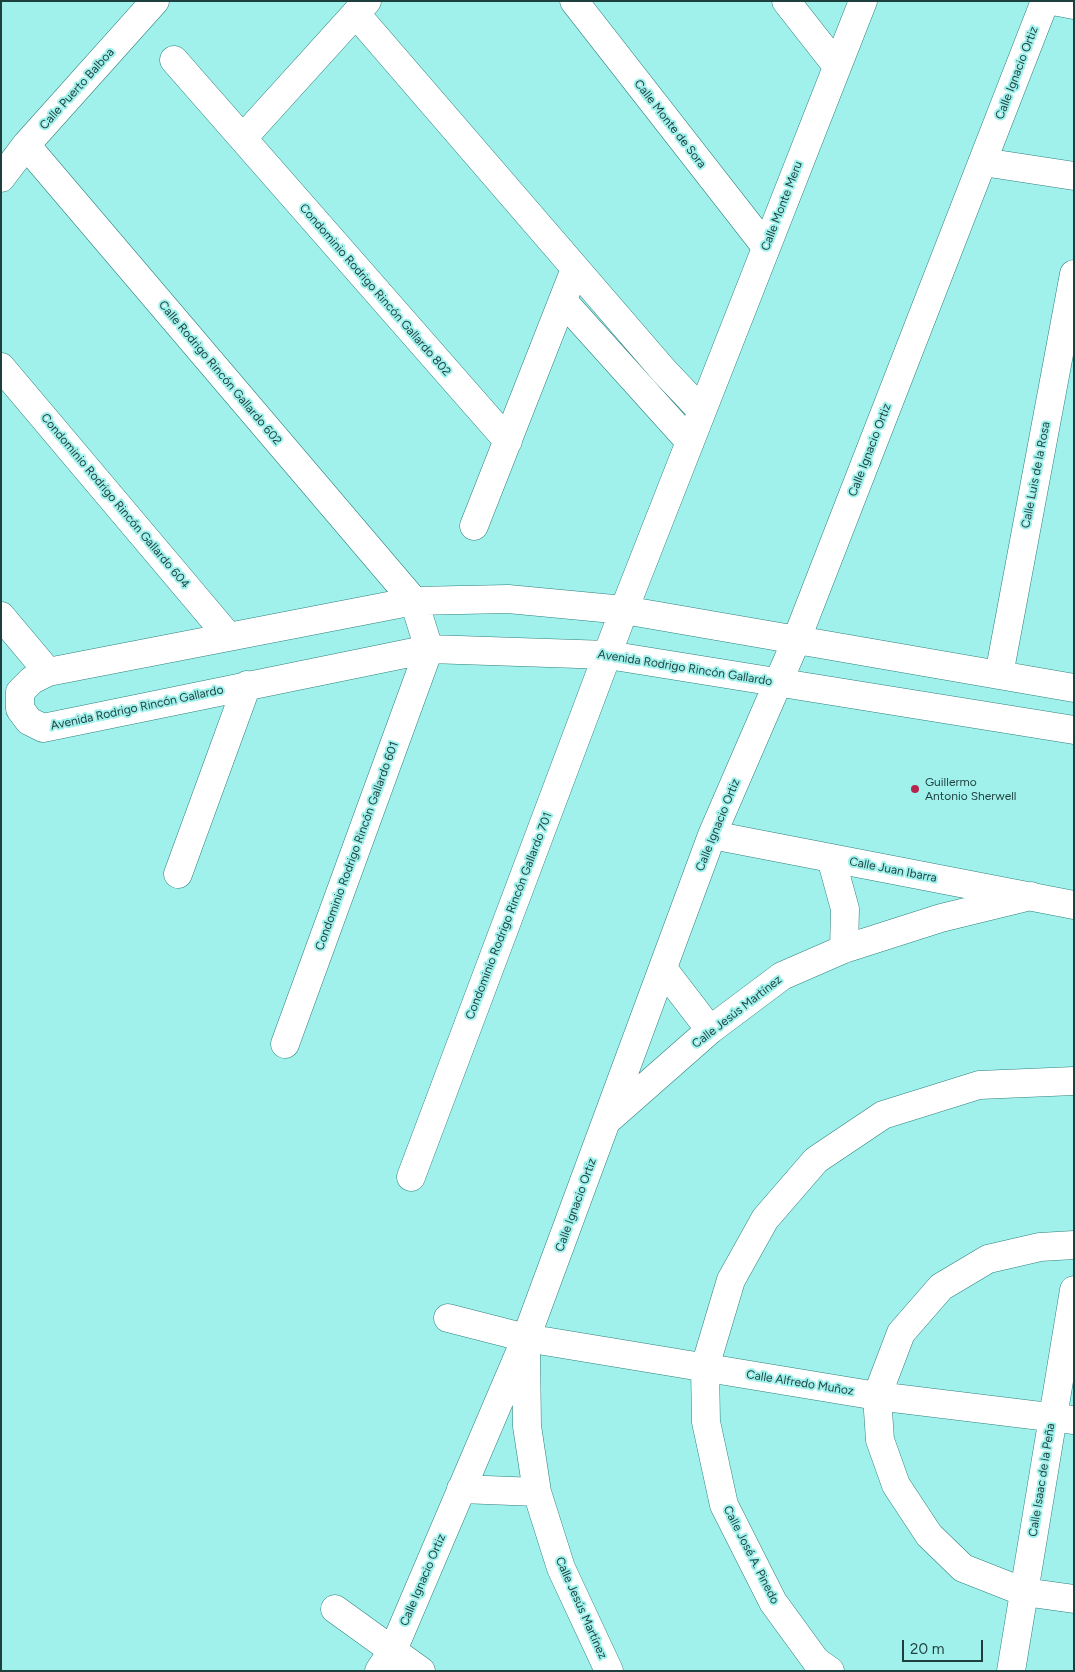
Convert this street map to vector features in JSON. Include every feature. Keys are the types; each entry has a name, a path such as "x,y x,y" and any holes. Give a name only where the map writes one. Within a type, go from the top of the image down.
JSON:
{"street":[{"name":"Calle Monte de Sora","path":"574,1 766,247"},
{"path":"786,1 837,66"},
{"name":"Calle Monte Meru","path":"702,411 863,1"},
{"name":"Calle Ignacio Ortiz","path":"386,1661 526,1338 664,970 712,835 796,641 1045,1"},
{"path":"1053,1 1074,5"},
{"name":"Calle Puerto Balboa","path":"1,178 26,145 145,5"},
{"path":"243,138 361,8 575,269 664,371 702,411 624,610"},
{"name":"Condominio Rodrigo Rincón Gallardo 802","path":"174,60 508,441"},
{"name":"Calle Rodrigo Rincón Gallardo 602","path":"26,145 414,601"},
{"path":"983,162 1074,176"},
{"path":"474,526 575,269"},
{"name":"Calle Luis de la Rosa","path":"999,675 1074,274"},
{"path":"563,301 690,442"},
{"name":"Condominio Rodrigo Rincón Gallardo 604","path":"1,367 228,636"},
{"name":"Avenida Rodrigo Rincón Gallardo","path":"1074,688 624,610 508,599 414,601 228,636 48,672 32,680 20,692 20,709 29,721 43,728 247,684 429,649 607,654 1074,730"},
{"path":"414,601 429,649"},
{"name":"Condominio Rodrigo Rincón Gallardo 701","path":"411,1177 624,610"},
{"path":"1,616 48,672"},
{"name":"Condominio Rodrigo Rincón Gallardo 601","path":"285,1044 429,649"},
{"path":"178,874 247,684"},
{"name":"Calle Juan Ibarra","path":"712,835 1074,905"},
{"path":"831,858 845,909 844,949"},
{"name":"Calle Jesús Martínez","path":"607,1121 710,1030 782,976 844,949 941,918 1031,896"},
{"path":"664,970 710,1030"},
{"name":"Calle José A. Pinedo","path":"830,1671 816,1661 773,1602 724,1505 706,1422 705,1367 731,1280 766,1219 816,1160 883,1115 979,1085 1074,1081"},
{"path":"1074,1245 1040,1248 988,1259 941,1287 901,1333 877,1396 880,1440 896,1485 929,1534 963,1568 1024,1592 1074,1599"},
{"name":"Calle Isaac de la Peña","path":"1010,1671 1024,1592 1063,1418 1074,1290"},
{"name":"Calle Alfredo Muñoz","path":"448,1318 526,1338 877,1396 1063,1418"},
{"name":"Calle Jesús Martínez","path":"526,1338 527,1426 537,1492 561,1568 609,1671"},
{"path":"461,1490 537,1492"},
{"path":"336,1609 386,1661 421,1671"}],"place":[{"name":"Guillermo Antonio Sherwell","path":"915,789"}]}
